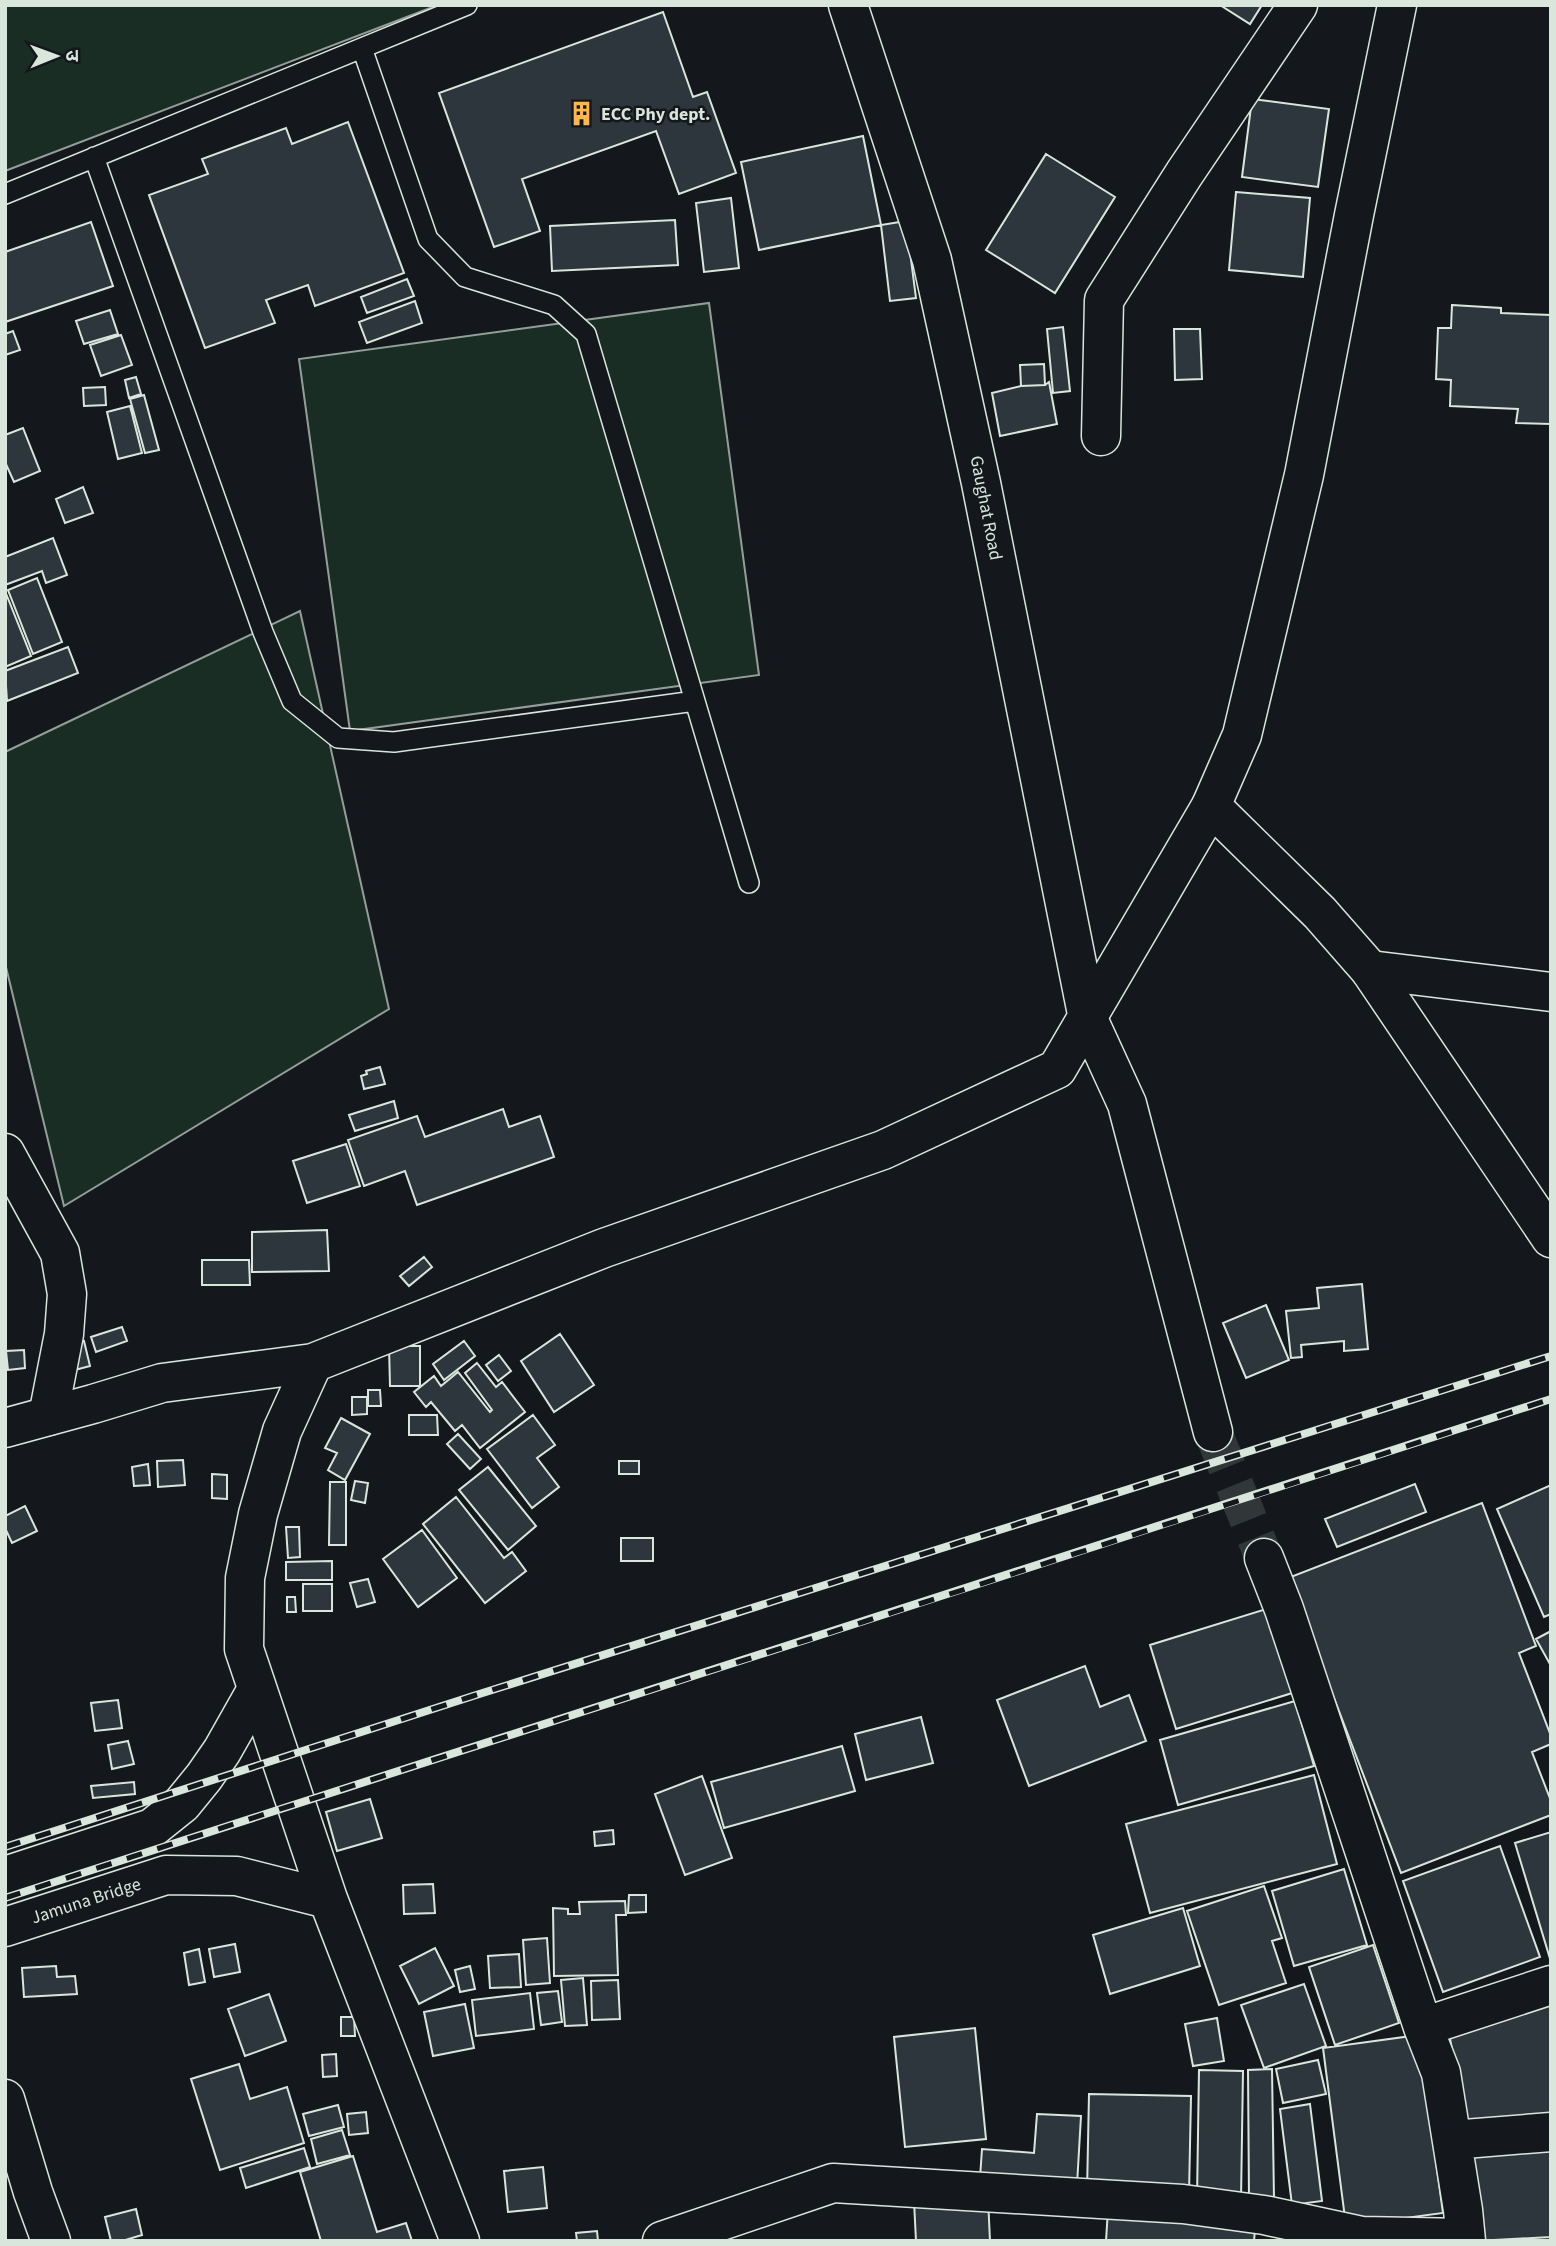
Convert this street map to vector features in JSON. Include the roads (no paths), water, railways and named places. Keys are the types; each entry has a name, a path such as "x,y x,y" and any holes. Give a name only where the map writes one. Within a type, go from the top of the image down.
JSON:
{"main road":[{"name":"Gaughat Road","path":"848,5 932,260 981,483 1088,1019 1126,1104 1213,1432"},
{"path":"1101,436 1104,300 1184,174 1298,5"},
{"path":"5,1428 162,1382 313,1363 604,1248 883,1150 1057,1069 1211,806 1242,735 1304,475 1397,5"},
{"path":"1211,806 1320,913 1370,970 1551,1238"},
{"path":"1370,970 1551,992"},
{"path":"5,1153 60,1253 67,1294 64,1334 48,1416"},
{"path":"313,1363 282,1431 258,1514 245,1578 244,1649 328,1899 460,2241"},
{"path":"662,2241 833,2183 1183,2204 1264,2215 1362,2236 1466,2239 1464,2210 1441,2073 1374,1884 1284,1609 1264,1558"},
{"path":"5,1875 152,1828 182,1804 204,1777 257,1689"},
{"name":"Jamuna Bridge","path":"5,1927 166,1875 237,1876 328,1899"},
{"path":"1423,2027 1551,1985"},
{"path":"5,2099 51,2241"},
{"path":"1452,2140 1551,2132"}],"lane":[{"path":"5,194 467,5"},
{"path":"362,48 428,239 465,277 554,305 586,334 749,883"},
{"path":"94,157 263,632 292,701 338,738 394,742 695,701"}],"tunnel":[{"path":"1213,1432 1264,1558"}],"railway":[{"path":"5,1847 473,1696 1551,1356"},
{"path":"5,1898 1551,1399"}],"place":[{"name":"ECC Phy dept.","path":"581,114"}]}
